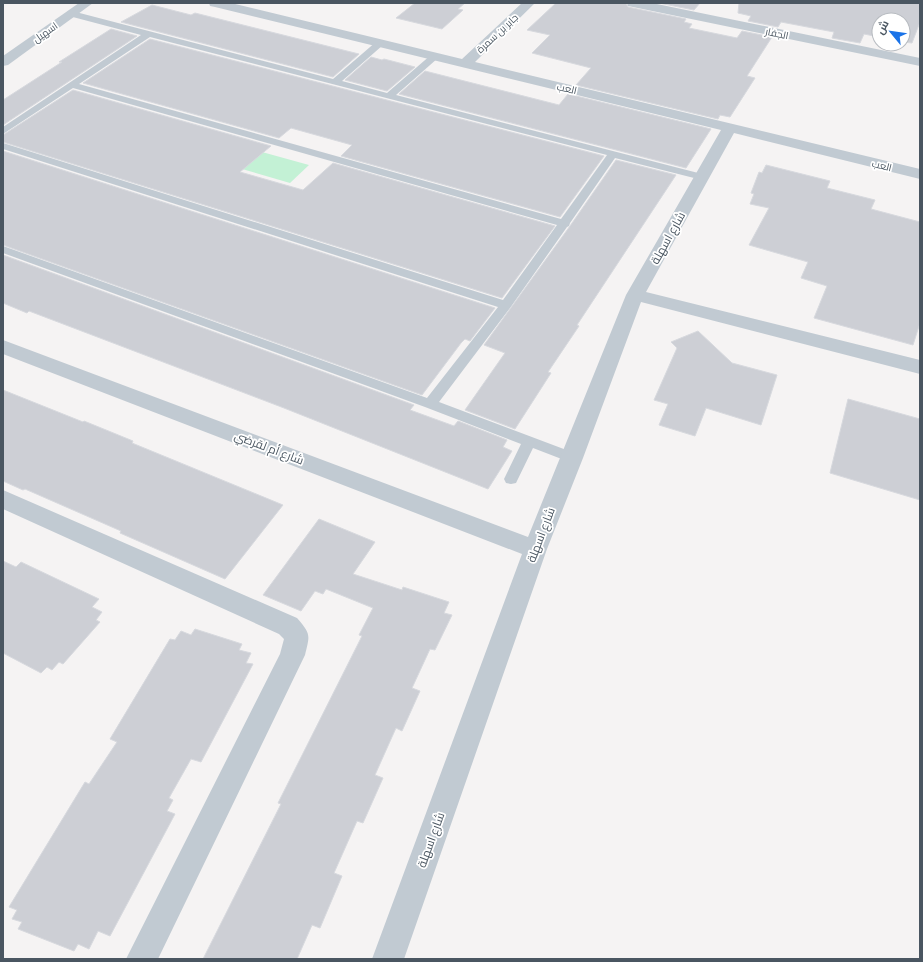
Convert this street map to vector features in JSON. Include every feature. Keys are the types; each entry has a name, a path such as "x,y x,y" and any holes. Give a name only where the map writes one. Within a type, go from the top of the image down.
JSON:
{"street":[{"name":"اسهيل","path":"3,62 87,3"},
{"name":"جابر بن سمرة","path":"465,64 529,3"},
{"name":"الجفار","path":"633,3 920,62"},
{"name":"العب","path":"222,4 920,174"},
{"name":"شارع اسهلة","path":"388,959 535,548 572,458 635,295 730,127"},
{"path":"635,295 920,367"},
{"name":"شارع أم لقرضي","path":"3,347 535,548"},
{"path":"3,499 288,626 297,636 292,655 142,959"}],"lane":[{"path":"72,14 702,177"},
{"path":"3,132 148,34"},
{"path":"335,82 380,43"},
{"path":"389,96 435,56"},
{"path":"73,85 565,224"},
{"path":"3,146 506,306"},
{"path":"430,404 506,306 613,154"},
{"path":"3,248 430,404 572,458"},
{"path":"511,479 529,442"}],"green space":[{"path":"262,152 309,165 290,183 242,169"}],"building":[{"path":"415,3 465,3 458,9 463,10 442,29 396,18"},
{"path":"556,3 626,3 628,7 686,19 684,22 692,24 689,28 737,38 742,31 772,37 747,76 755,78 730,117 720,115 718,119 576,85 591,68 532,53 550,35 527,30"},
{"path":"659,3 700,3 694,10"},
{"path":"739,3 920,3 920,22 912,43 911,12 871,12 871,35 864,34 860,43 832,38 834,32 781,22 778,27 748,21 751,16 738,13"},
{"path":"152,5 191,15 195,13 359,54 333,77 121,22"},
{"path":"111,29 137,36 3,125 3,100"},
{"path":"150,39 604,156 560,217 341,156 352,145 291,128 279,138 83,83"},
{"path":"371,57 415,67 387,91 345,80"},
{"path":"425,71 559,105 568,94 711,129 686,168 399,94"},
{"path":"73,90 271,146 240,172 303,190 333,163 555,226 502,298 3,142 3,135"},
{"path":"3,151 495,308 470,341 465,339 461,343 422,395 3,245"},
{"path":"616,160 676,175 577,325 579,326 548,372 551,373 515,429 465,410 505,353 484,345"},
{"path":"766,165 830,181 827,188 875,200 871,209 920,222 920,323 913,345 814,318 827,286 801,278 808,262 749,245 769,208 750,204 754,194 751,193 759,172 762,173"},
{"path":"3,255 414,405 410,410 454,426 458,421 507,440 503,447 512,451 488,489 284,408 29,311 27,313 3,303"},
{"path":"698,331 732,363 777,375 761,425 706,408 695,436 659,425 668,404 654,400 677,348 671,342"},
{"path":"3,390 133,441 132,443 283,505 225,579 120,533 121,531 25,489 23,490 3,481"},
{"path":"848,399 920,419 920,500 830,473"},
{"path":"319,519 375,542 353,574 402,590 403,587 449,602 444,613 452,615 435,650 430,649 412,688 420,691 402,731 396,728 375,775 383,778 363,823 357,821 334,873 342,876 320,928 312,925 297,959 203,959 281,804 278,803 362,636 359,635 373,608 326,589 323,594 315,591 301,611 263,595"},
{"path":"3,561 16,567 21,562 99,599 92,607 102,612 96,620 100,622 63,664 59,662 52,670 47,667 41,673 3,653"},
{"path":"195,629 242,644 239,650 251,653 246,663 253,664 201,762 191,759 169,798 173,800 167,811 175,814 110,936 98,931 89,949 78,944 74,951 18,929 22,922 12,919 17,910 9,907 85,782 89,784 117,742 110,739 170,639 175,640 181,631 191,635"}]}
